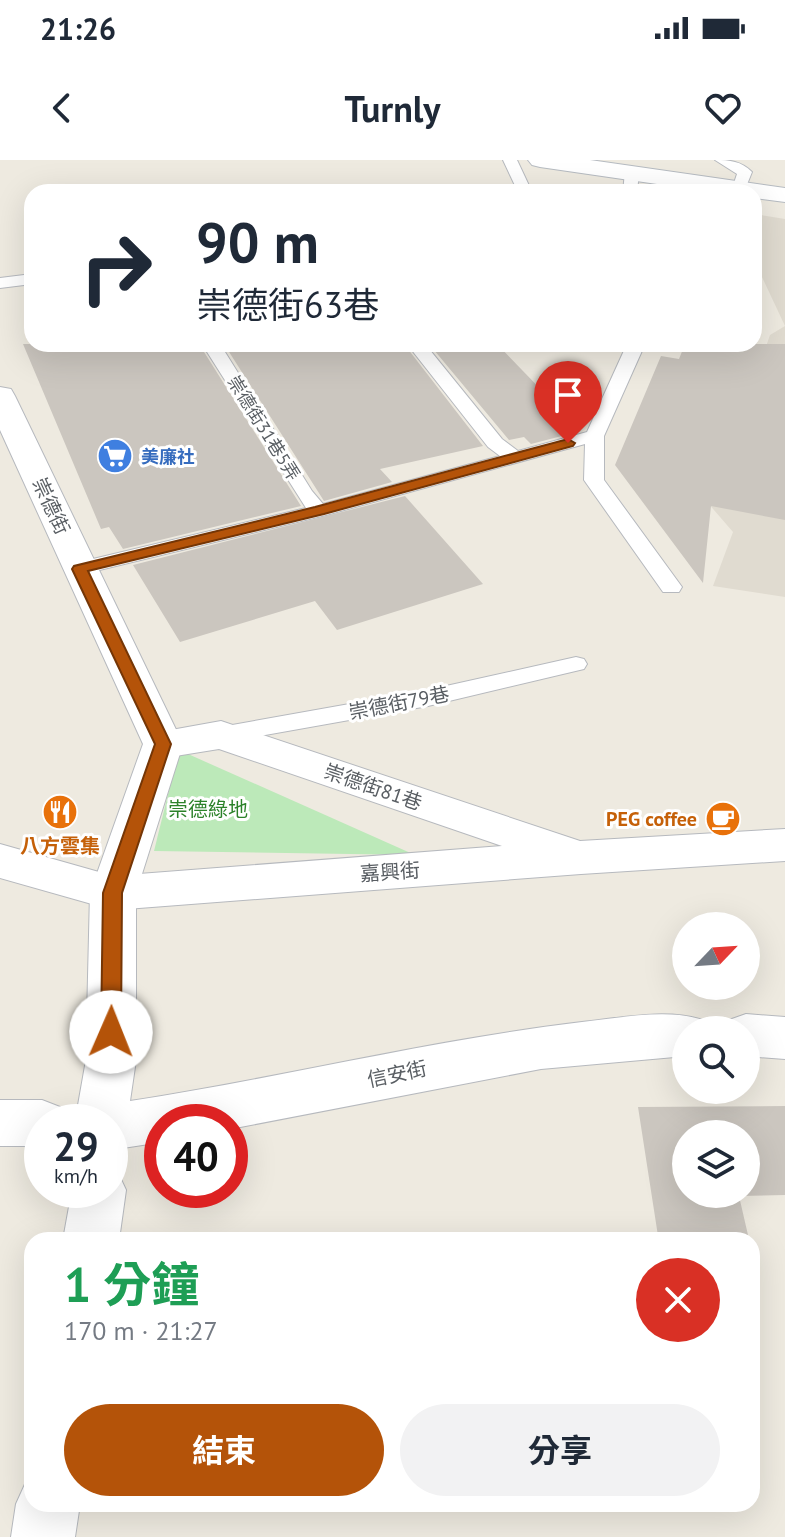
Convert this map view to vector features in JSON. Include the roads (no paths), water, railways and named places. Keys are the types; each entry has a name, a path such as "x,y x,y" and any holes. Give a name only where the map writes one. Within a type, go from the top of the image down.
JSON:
{"street":[{"path":"540,160 631,182 785,178"},
{"path":"668,160 753,184"},
{"path":"762,187 785,195"},
{"name":"崇德街","path":"3,411 163,744"},
{"name":"崇德街81巷","path":"163,744 221,735 581,857"},
{"path":"104,1104 111,1060 113,893 163,744"},
{"name":"嘉興街","path":"0,861 113,893 581,857 785,845"},
{"name":"信安街","path":"128,1125 187,1117 505,1052 616,1037 672,1035"},
{"path":"760,1036 785,1038"},
{"path":"0,1123 24,1123"},
{"path":"92,1232 96,1208"},
{"path":"43,1537 47,1512"}],"lane":[{"path":"510,160 521,184"},
{"path":"722,160 742,180"},
{"path":"0,283 24,280"},
{"name":"崇德街31巷5弄","path":"216,352 304,494 319,511"},
{"path":"422,352 495,443 514,457"},
{"path":"632,352 595,436 594,480 671,587"},
{"path":"79,569 319,511 595,436"},
{"name":"崇德街79巷","path":"221,735 428,698 576,664"}],"place":[{"name":"美廉社","path":"115,456"},
{"name":"八方雲集","path":"60,812"},
{"name":"PEG coffee","path":"723,819"}],"park label":[{"name":"崇德綠地","path":"208,809"}]}
